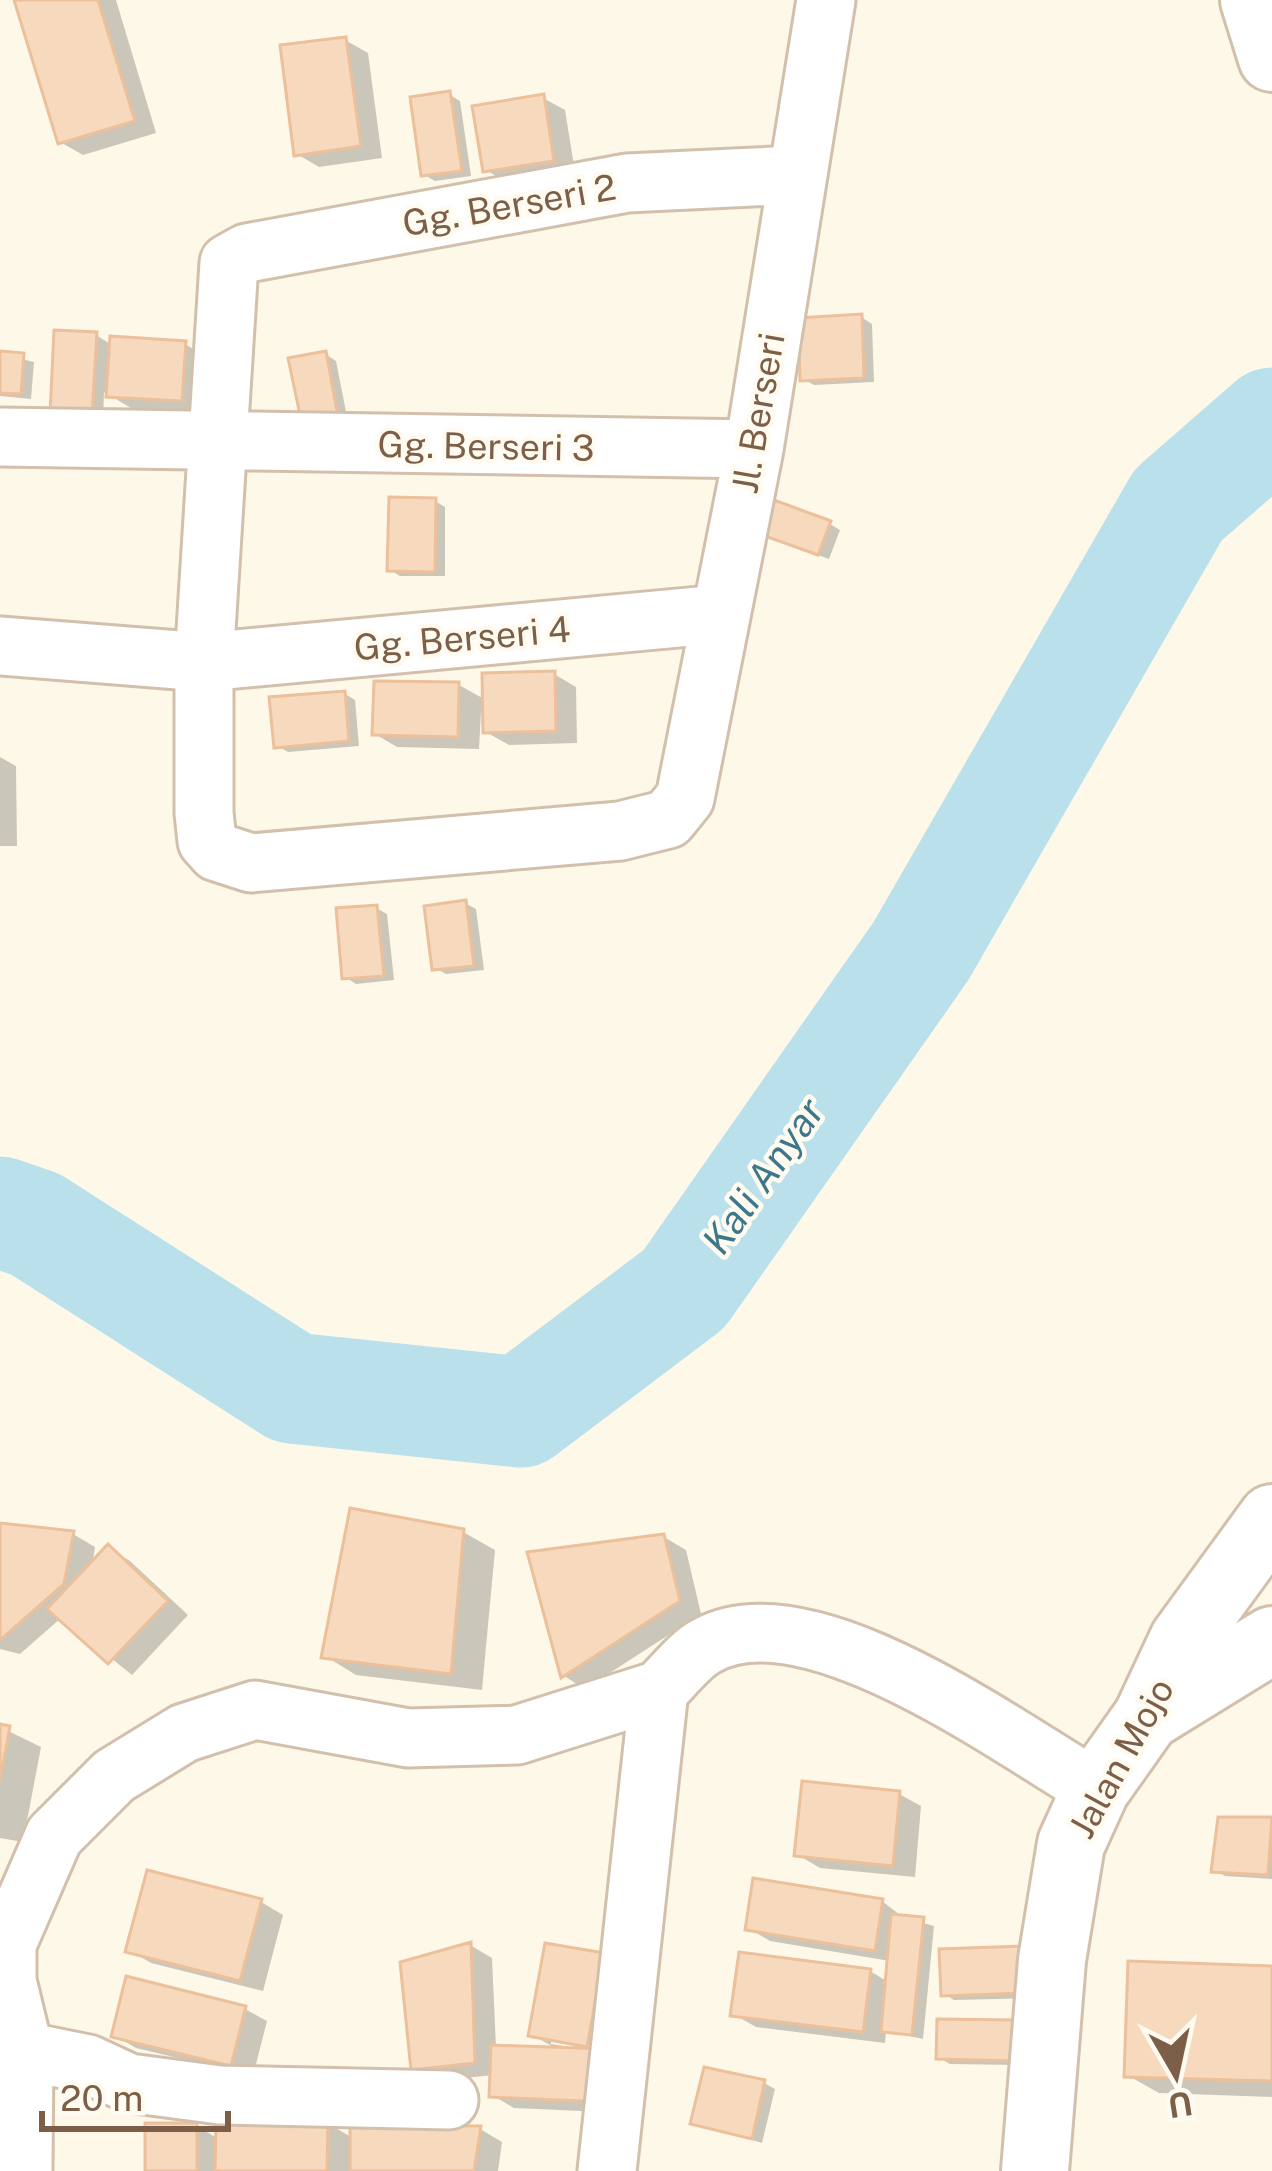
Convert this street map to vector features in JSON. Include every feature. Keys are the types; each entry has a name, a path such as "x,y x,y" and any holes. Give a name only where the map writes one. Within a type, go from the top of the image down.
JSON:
{"street":[{"name":"Jl. Berseri","path":"204,662 207,841 227,859 251,863 620,831 668,819 685,797 754,449 826,0"},
{"path":"1254,0 1272,58"},
{"name":"Gg. Berseri 2","path":"218,442 229,263 247,253 596,188 680,178 796,175"},
{"name":"Gg. Berseri 3","path":"0,437 754,449"},
{"path":"204,662 218,442"},
{"name":"Gg. Berseri 4","path":"0,646 204,662 721,614"},
{"name":"Jalan Mojo","path":"1034,2171 1052,1960 1071,1844 1096,1789 1148,1717 1183,1640 1272,1518"},
{"path":"23,2171 24,2051 7,1981 4,1944 54,1836 114,1776 184,1733 255,1710 408,1738 517,1736 659,1690 705,1646 741,1635 789,1633 858,1651 1096,1789"},
{"path":"1148,1717 1272,1640"},
{"path":"607,2171 659,1690"},
{"path":"24,2051 88,2064 129,2083 220,2095 449,2100"}],"building":[{"path":"14,0 98,0 135,121 58,144"},
{"path":"346,37 361,146 294,156 280,45"},
{"path":"450,91 462,171 421,176 410,97"},
{"path":"544,94 554,161 483,172 472,106"},
{"path":"862,314 864,378 800,381 798,318"},
{"path":"54,330 97,332 92,416 50,415"},
{"path":"110,336 186,341 182,401 106,397"},
{"path":"0,351 24,353 21,394 0,393"},
{"path":"326,351 339,422 303,429 288,358"},
{"path":"389,497 436,498 435,572 387,571"},
{"path":"774,500 831,521 818,555 762,535"},
{"path":"555,671 556,731 483,733 482,673"},
{"path":"374,681 459,682 458,737 372,735"},
{"path":"345,691 349,741 274,748 269,697"},
{"path":"466,900 474,966 432,970 424,906"},
{"path":"377,905 384,976 342,979 336,908"},
{"path":"350,1508 464,1529 451,1674 321,1658"},
{"path":"0,1523 74,1531 64,1584 0,1640"},
{"path":"664,1534 680,1601 561,1678 527,1552"},
{"path":"108,1544 168,1601 108,1664 47,1609"},
{"path":"0,1724 10,1726 0,1781"},
{"path":"802,1781 900,1791 893,1866 794,1856"},
{"path":"1218,1817 1272,1817 1268,1875 1211,1872"},
{"path":"147,1870 262,1899 240,1981 125,1952"},
{"path":"753,1878 883,1899 875,1951 745,1930"},
{"path":"891,1914 924,1917 912,2035 881,2032"},
{"path":"471,1942 475,2063 411,2070 400,1962"},
{"path":"545,1943 604,1953 587,2047 528,2036"},
{"path":"1023,1946 1024,1993 941,1996 939,1949"},
{"path":"739,1952 871,1969 863,2032 730,2016"},
{"path":"1128,1961 1272,1966 1272,2081 1124,2077"},
{"path":"126,1976 246,2006 231,2066 111,2037"},
{"path":"937,2019 1014,2020 1014,2061 936,2059"},
{"path":"491,2045 606,2049 604,2102 489,2097"},
{"path":"704,2067 765,2080 752,2139 690,2124"},
{"path":"216,2119 328,2120 327,2171 215,2171"},
{"path":"145,2123 197,2123 197,2171 145,2171"},
{"path":"350,2125 481,2126 474,2171 350,2171"}],"waterway":[{"name":"Kali Anyar","path":"0,1212 35,1224 292,1388 521,1412 684,1289 921,951 1178,505 1272,423"}]}
